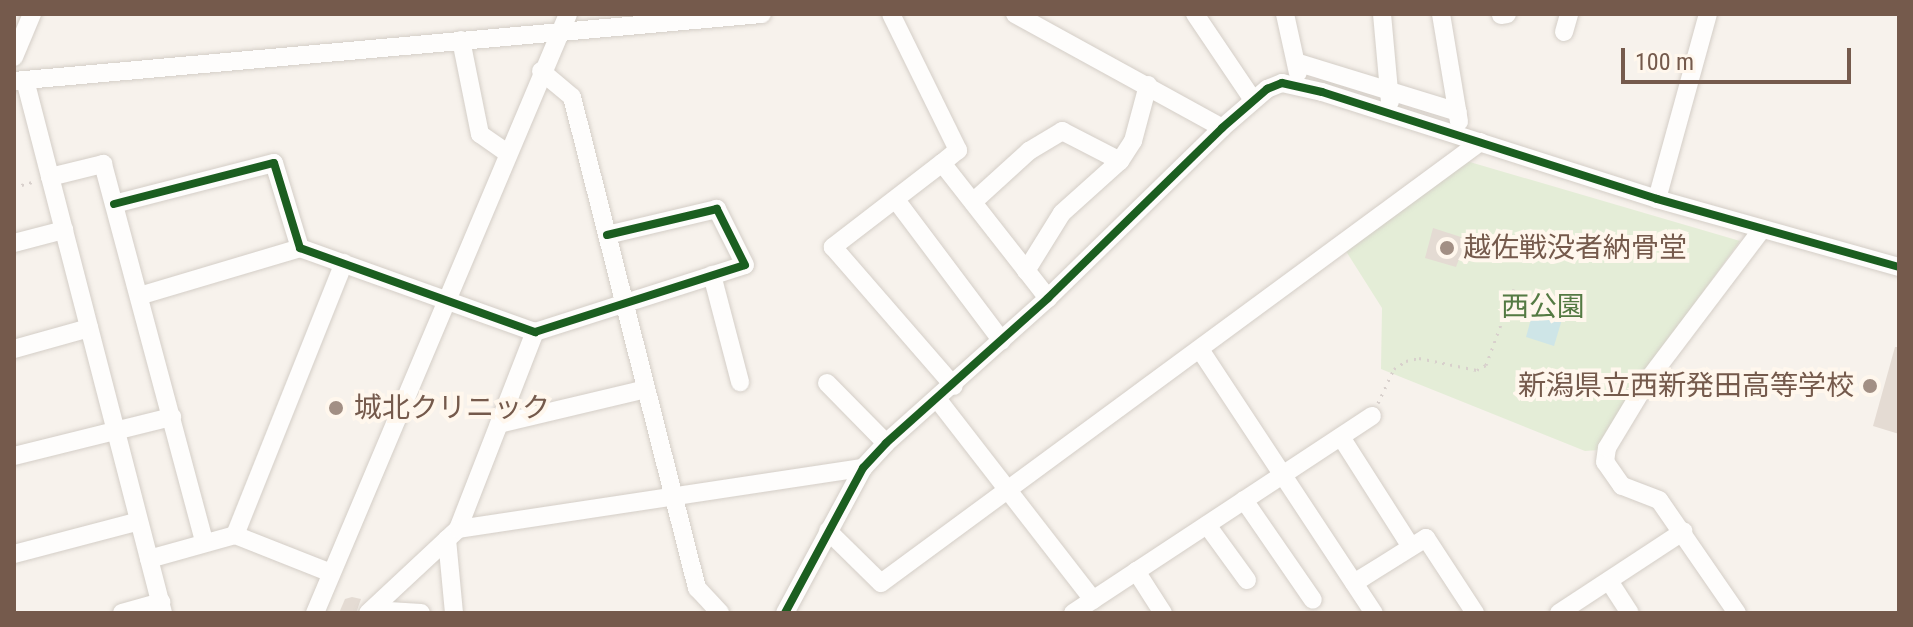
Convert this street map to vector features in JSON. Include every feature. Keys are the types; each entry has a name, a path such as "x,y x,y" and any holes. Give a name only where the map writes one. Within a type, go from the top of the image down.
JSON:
{"street":[{"path":"14,57 32,14"},
{"path":"122,613 162,608 136,522 116,430 50,177 19,80 461,40 565,22 762,14"},
{"path":"891,14 958,150 833,247 954,386"},
{"path":"1017,14 1222,128"},
{"path":"1195,14 1253,100"},
{"path":"1285,14 1299,63 1297,85"},
{"path":"1382,14 1393,92 1387,113"},
{"path":"1441,14 1460,136"},
{"path":"1657,199 1708,14"},
{"path":"315,613 541,71 565,22"},
{"path":"461,40 480,134 507,153"},
{"path":"1299,63 1458,112"},
{"path":"541,71 572,97 697,588 720,613"},
{"path":"791,610 828,531 863,468 886,443 954,386 1048,298 1222,128 1253,100 1282,83 1297,85 1657,199 1899,267"},
{"path":"1026,271 1062,213 1120,161 1133,141 1148,85"},
{"path":"973,202 1029,151 1062,131 1120,161"},
{"path":"828,531 881,583 1008,494 1480,142"},
{"path":"114,204 274,163 300,248"},
{"path":"942,163 1048,298"},
{"path":"50,177 103,164 204,542"},
{"path":"896,200 1002,341"},
{"path":"139,296 300,248 535,332 745,265 717,209 607,235"},
{"path":"1737,613 1684,531 1659,500 1612,478 1605,462 1607,448 1648,380 1762,229"},
{"path":"14,243 64,230"},
{"path":"235,535 344,263"},
{"path":"712,275 740,382"},
{"path":"14,349 89,328"},
{"path":"370,611 452,534 535,332"},
{"path":"1201,351 1374,613"},
{"path":"827,383 886,443"},
{"path":"499,424 646,389"},
{"path":"938,400 1093,600"},
{"path":"1073,613 1372,416"},
{"path":"14,456 172,417"},
{"path":"1341,437 1411,547"},
{"path":"452,534 863,468"},
{"path":"1244,500 1313,600"},
{"path":"14,554 136,522"},
{"path":"1207,525 1247,580"},
{"path":"1559,613 1684,531"},
{"path":"452,534 454,613"},
{"path":"149,559 235,535 331,573"},
{"path":"1354,583 1426,538 1475,613"},
{"path":"1136,571 1163,613"},
{"path":"1609,581 1630,613"},
{"path":"370,611 421,613"}],"path":[{"path":"14,187 50,177"},
{"path":"1372,416 1394,369 1406,361 1419,358 1477,370 1486,365 1514,289"}],"green space":[{"name":"西公園","path":"1463,160 1740,241 1655,358 1599,450 1585,451 1381,369 1382,308 1344,248"}],"water":[{"path":"1534,308 1563,316 1554,346 1526,337"}],"building":[{"name":"越佐戦没者納骨堂","path":"1433,228 1464,238 1462,246 1473,250 1469,262 1459,259 1456,267 1425,258"},
{"path":"1895,347 1899,347 1899,434 1873,426"},
{"path":"345,599 361,599 356,613 339,613"}],"cycle path":[{"path":"785,613 863,468 886,443 1048,298 1222,128 1267,89 1282,83 1322,92 1657,199 1899,267"},
{"path":"114,204 274,163 300,248 535,332 745,265 717,209 607,235"}],"place":[{"name":"越佐戦没者納骨堂","path":"1447,248"},
{"name":"新潟県立西新発田高等学校","path":"1870,386"},
{"name":"城北クリニック","path":"336,408"}]}
